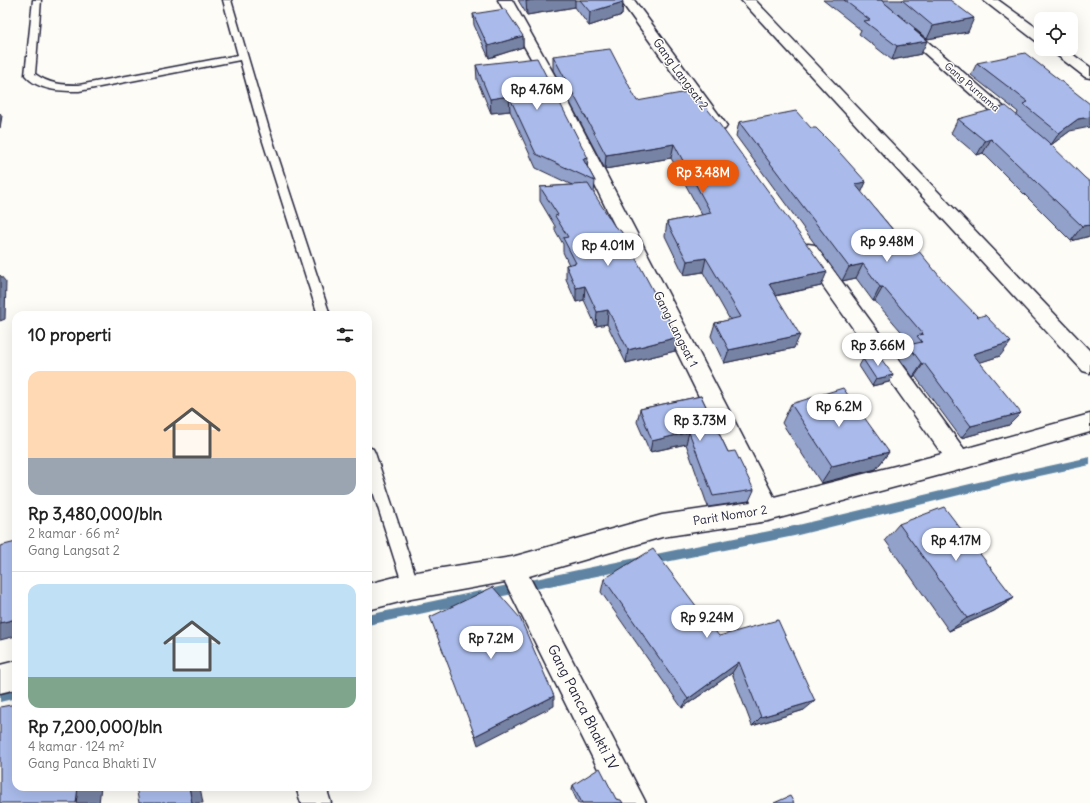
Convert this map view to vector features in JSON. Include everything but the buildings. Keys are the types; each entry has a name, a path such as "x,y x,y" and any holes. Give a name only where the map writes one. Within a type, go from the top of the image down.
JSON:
{"street":[{"name":"Gang Langsat 1","path":"505,0 552,84 768,510"},
{"name":"Gang Langsat 2","path":"627,0 728,138"},
{"path":"748,0 1090,364"},
{"name":"Gang Purnama","path":"871,0 1032,140"},
{"path":"990,0 1034,33"},
{"path":"1066,56 1090,74"},
{"path":"797,234 959,460"},
{"name":"Parit Nomor 2","path":"372,596 411,586 512,569 662,526 768,510 959,460 1090,423"},
{"name":"Gang Panca Bhakti IV","path":"512,569 631,803"},
{"path":"0,679 12,676"},
{"path":"312,791 316,803"}],"lane":[{"path":"37,0 30,76 41,84 54,88 79,88 242,57"},
{"path":"227,0 242,57 323,311"},
{"path":"372,465 411,586"}],"waterway":[{"path":"372,619 587,573 794,531 1012,478 1090,461"},
{"path":"0,696 12,693"}]}
